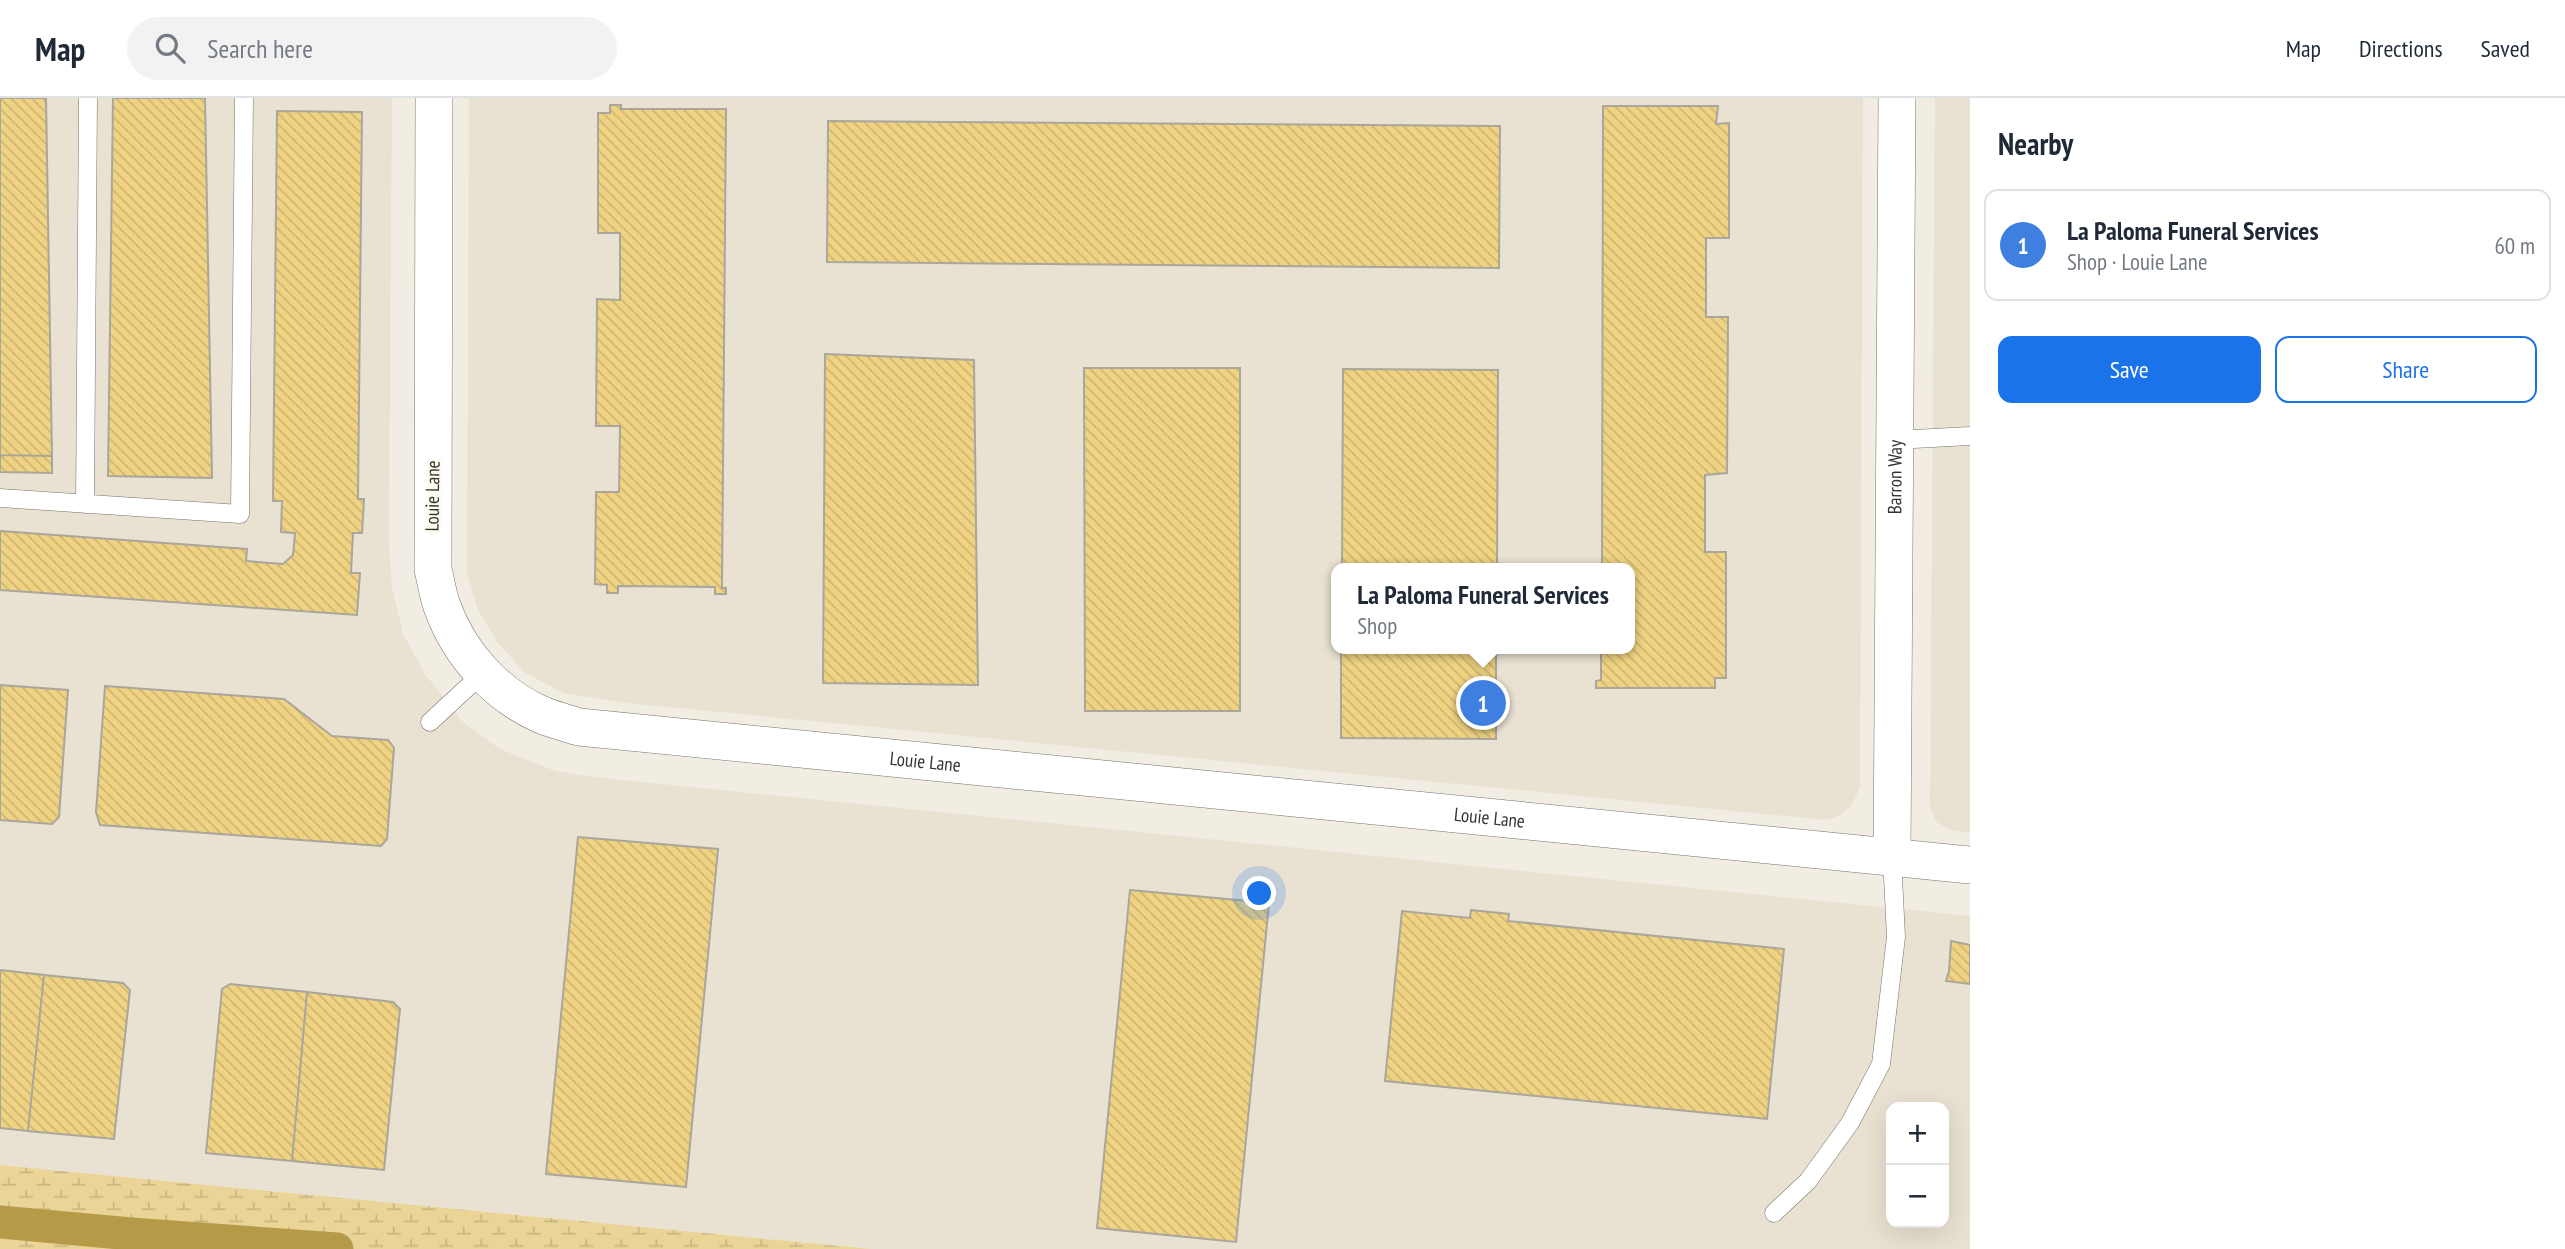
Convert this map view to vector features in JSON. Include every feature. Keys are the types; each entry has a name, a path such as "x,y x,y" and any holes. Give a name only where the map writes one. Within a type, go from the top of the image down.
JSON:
{"street":[{"name":"Louie Lane","path":"434,98 433,569 442,606 457,639 483,673 510,697 542,715 579,727 1970,865"},
{"name":"Barron Way","path":"1892,857 1897,98"}],"lane":[{"path":"85,504 88,98"},
{"path":"0,498 240,514 244,98"},
{"path":"1895,440 1970,436"},
{"path":"430,722 483,673"},
{"path":"1774,1213 1808,1181 1829,1152 1865,1097 1881,1064 1896,937 1892,857"}],"shaded area":[{"path":"0,98 392,98 389,543 392,587 403,634 425,674 463,722 500,749 555,771 593,777 1970,916 1970,1249 871,1249 0,1165"},
{"path":"469,98 1863,98 1860,787 1852,805 1840,815 1827,820 627,703 563,693 524,672 497,642 478,610 467,573"},
{"path":"1935,98 1970,98 1970,832 1953,831 1936,822 1930,806"}],"green space":[{"path":"0,1165 871,1249 0,1249"}],"building":[{"path":"0,98 46,98 52,456 0,455"},
{"path":"113,98 205,98 212,478 108,476"},
{"path":"610,105 621,105 621,109 726,109 722,588 726,588 726,594 715,594 715,587 618,586 618,593 607,593 607,585 595,584 596,492 619,492 620,426 596,426 597,299 620,300 620,233 598,233 598,113 610,113"},
{"path":"1603,106 1718,106 1716,124 1729,123 1729,238 1706,238 1706,317 1728,317 1727,473 1705,475 1705,552 1726,552 1726,678 1715,678 1715,688 1596,688 1596,681 1601,680 1601,654 1635,654 1635,563 1602,563"},
{"path":"277,111 362,112 358,499 364,499 362,533 353,533 351,573 360,573 357,615 0,590 0,531 247,549 246,561 283,564 293,555 295,533 281,532 282,501 273,501"},
{"path":"828,121 1500,126 1499,268 827,262"},
{"path":"825,354 974,360 978,685 823,683"},
{"path":"1084,368 1240,368 1240,711 1085,711"},
{"path":"1343,369 1498,370 1497,563 1342,563"},
{"path":"0,455 52,456 52,473 0,472"},
{"path":"1341,654 1496,654 1496,739 1341,738"},
{"path":"0,685 68,690 59,817 52,824 0,820"},
{"path":"105,686 284,699 332,736 388,740 394,748 387,839 381,846 100,825 96,812"},
{"path":"578,837 718,849 686,1187 546,1174"},
{"path":"1130,890 1269,903 1236,1242 1097,1228"},
{"path":"1471,910 1509,914 1508,921 1784,949 1767,1119 1385,1081 1402,911 1470,918"},
{"path":"1951,941 1970,945 1970,984 1946,981"},
{"path":"0,970 44,975 28,1131 0,1128"},
{"path":"44,975 123,983 130,990 114,1139 28,1131"},
{"path":"230,984 307,992 292,1161 206,1153 222,989"},
{"path":"307,992 393,1002 400,1009 384,1170 292,1161"}],"waterway":[{"path":"0,1222 337,1249"}],"place":[{"name":"La Paloma Funeral Services","path":"1483,703"}]}
